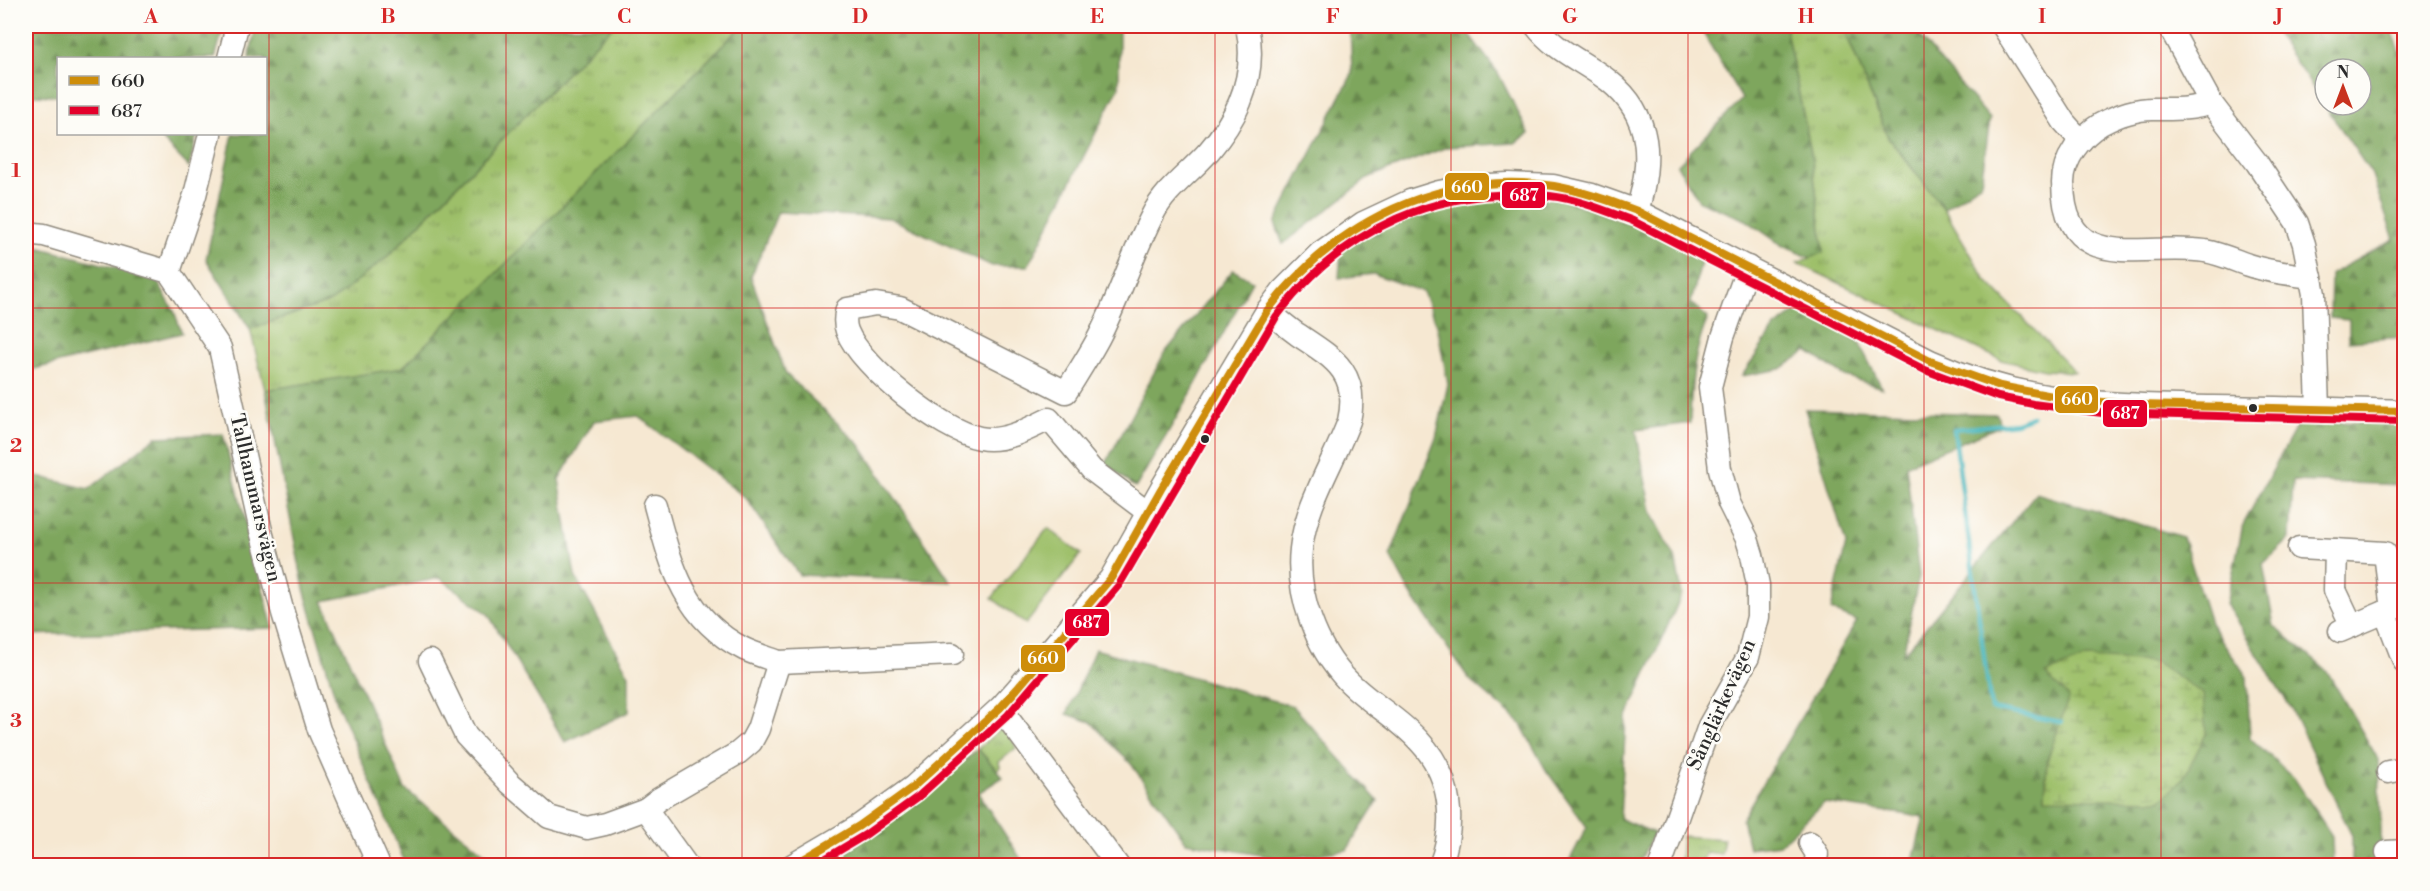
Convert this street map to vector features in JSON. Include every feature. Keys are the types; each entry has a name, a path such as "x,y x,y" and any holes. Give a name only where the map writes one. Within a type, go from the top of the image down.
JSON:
{"street":[{"path":"229,57 237,26"},
{"path":"1066,392 900,308 876,303 846,309 844,319 847,332 872,364 912,404 959,432 981,439 1004,437 1049,419 1066,392 1099,337 1153,214 1178,180 1209,152 1235,115 1248,82 1251,44 1247,26"},
{"path":"1536,26 1564,52 1610,81 1627,99 1639,120 1647,141 1647,160 1644,188 1637,211"},
{"path":"2002,26 2064,122 2081,141"},
{"path":"2169,26 2211,103 2257,163 2297,223 2311,277 2315,309 2318,409"},
{"path":"2211,103 2181,110 2152,109 2128,113 2102,124 2081,141 2069,159 2063,175 2063,197 2068,221 2086,241 2112,250 2167,249 2218,253 2268,270 2311,277"},
{"path":"26,233 44,235 169,272 195,195 210,135"},
{"path":"791,866 858,826 912,787 1000,708 1111,578 1267,311 1283,290 1320,253 1363,223 1410,201 1439,192 1472,186 1508,184 1553,186 1592,195 1637,211 1948,369 2031,394 2106,404 2404,411"},
{"name":"Sånglärkevägen","path":"1660,866 1709,726 1748,657 1758,617 1758,585 1752,555 1747,539 1729,503 1720,469 1710,387 1723,337 1748,267"},
{"name":"Tallhammarsvägen","path":"169,272 220,348 261,531 321,738 379,866"},
{"path":"1267,311 1334,359 1349,382 1353,406 1350,422 1306,521 1300,551 1303,594 1311,619 1332,661 1347,680 1420,742 1432,756 1443,779 1448,799 1450,833 1440,866"},
{"path":"1049,419 1092,470 1149,513"},
{"path":"655,506 670,559 683,592 707,624 745,650 779,662 941,658"},
{"path":"2299,548 2385,553 2404,661"},
{"path":"2336,550 2335,590 2346,628 2394,609"},
{"path":"430,661 466,736 510,783 549,817 587,828 646,809 738,753 751,742 758,729 779,662"},
{"path":"1000,708 1118,866"},
{"path":"646,809 687,866"},
{"path":"1810,843 1817,854 1815,866"}],"green space":[{"path":"26,26 224,26 215,57 57,57 57,96 26,93"},
{"path":"256,26 613,26 388,256 332,301 250,329 206,259 233,135 267,135 267,57 249,57"},
{"path":"613,26 742,26 402,369 265,390 250,329 335,298 388,256"},
{"path":"742,26 1119,26 1119,87 1028,266 992,266 890,218 778,212 751,277 786,374 860,445 951,582 799,575 746,498 638,416 594,421 559,479 575,576 629,675 629,712 565,742 488,614 440,578 323,601 405,789 499,865 406,865 337,703 304,589 265,390 402,368"},
{"path":"1350,26 1463,26 1498,73 1529,134 1515,143 1447,147 1370,177 1283,244 1275,223 1352,74"},
{"path":"1699,26 1785,26 1811,153 1824,252 1811,258 1783,246 1746,220 1699,201 1677,165 1742,99"},
{"path":"1785,26 1843,26 1888,137 1944,209 1986,280 2075,372 2045,370 2001,360 1797,263 1824,252 1811,153"},
{"path":"1843,26 1911,26 1990,119 1981,183 1944,209 1888,137"},
{"path":"2271,26 2390,26 2404,60 2404,337 2349,341 2349,320 2330,318 2331,274 2394,239 2371,173 2333,117 2373,117 2373,57 2313,57 2313,88"},
{"path":"158,135 197,135 189,167"},
{"path":"1490,196 1563,199 1663,237 1701,262 1691,303 1708,318 1694,369 1690,423 1636,430 1651,511 1675,557 1682,594 1626,719 1620,819 1654,833 1640,861 1618,865 1567,865 1587,827 1546,770 1520,723 1469,679 1410,593 1390,556 1436,438 1448,384 1437,326 1423,292 1374,274 1339,278 1341,249 1413,212"},
{"path":"26,244 155,278 174,311 182,333 26,371"},
{"path":"1233,270 1252,281 1191,393 1136,487 1106,463 1164,354"},
{"path":"1803,307 1833,327 1856,337 1882,388 1845,376 1807,351 1781,369 1742,376 1774,328"},
{"path":"1805,409 1997,414 2000,426 1906,465 1919,576 1903,655 2036,493 2183,537 2210,623 2247,677 2250,738 2294,778 2332,836 2333,865 1912,865 1924,817 1824,803 1780,844 1749,848 1742,819 1857,621 1831,610 1846,544","holes":["2046,674 2183,779 2045,798 2047,761 2070,696"]},
{"path":"2299,422 2404,423 2404,485 2293,481 2290,539 2263,564 2274,626 2327,671 2379,761 2382,865 2352,865 2352,836 2291,708 2226,604 2243,525"},
{"path":"223,434 273,628 26,635 26,476 33,475 89,489 156,437"},
{"path":"1048,528 1081,554 1026,624 992,598"},
{"path":"1095,649 1293,706 1378,801 1347,850 1283,859 1186,842 1132,765 1091,722 1067,714"},
{"path":"2086,658 2156,662 2203,694 2206,734 2183,779 2161,800 2045,798 2047,761 2069,697 2045,674"},
{"path":"1000,729 1010,732 1016,748 999,762 1000,767 997,770 978,749"},
{"path":"978,749 1003,777 978,793 1025,865 831,865"},
{"path":"1682,836 1724,839 1721,854 1706,852 1703,861 1680,859"}],"waterway":[{"path":"2032,417 2016,423 1954,429 1991,709 2061,722"}],"transit line":[{"name":"660","path":"792,866 859,826 913,787 1000,708 1111,578 1267,311 1294,279 1358,228 1394,209 1431,195 1471,186 1512,183 1554,186 1607,200 1637,211 1930,361 2000,386 2069,399 2138,405 2404,411"},
{"name":"687","path":"813,866 865,835 919,796 1007,716 1119,585 1276,317 1302,286 1331,259 1363,237 1396,219 1432,206 1469,198 1509,194 1550,196 1592,206 1633,221 1925,370 1998,397 2102,413 2404,421"}]}
